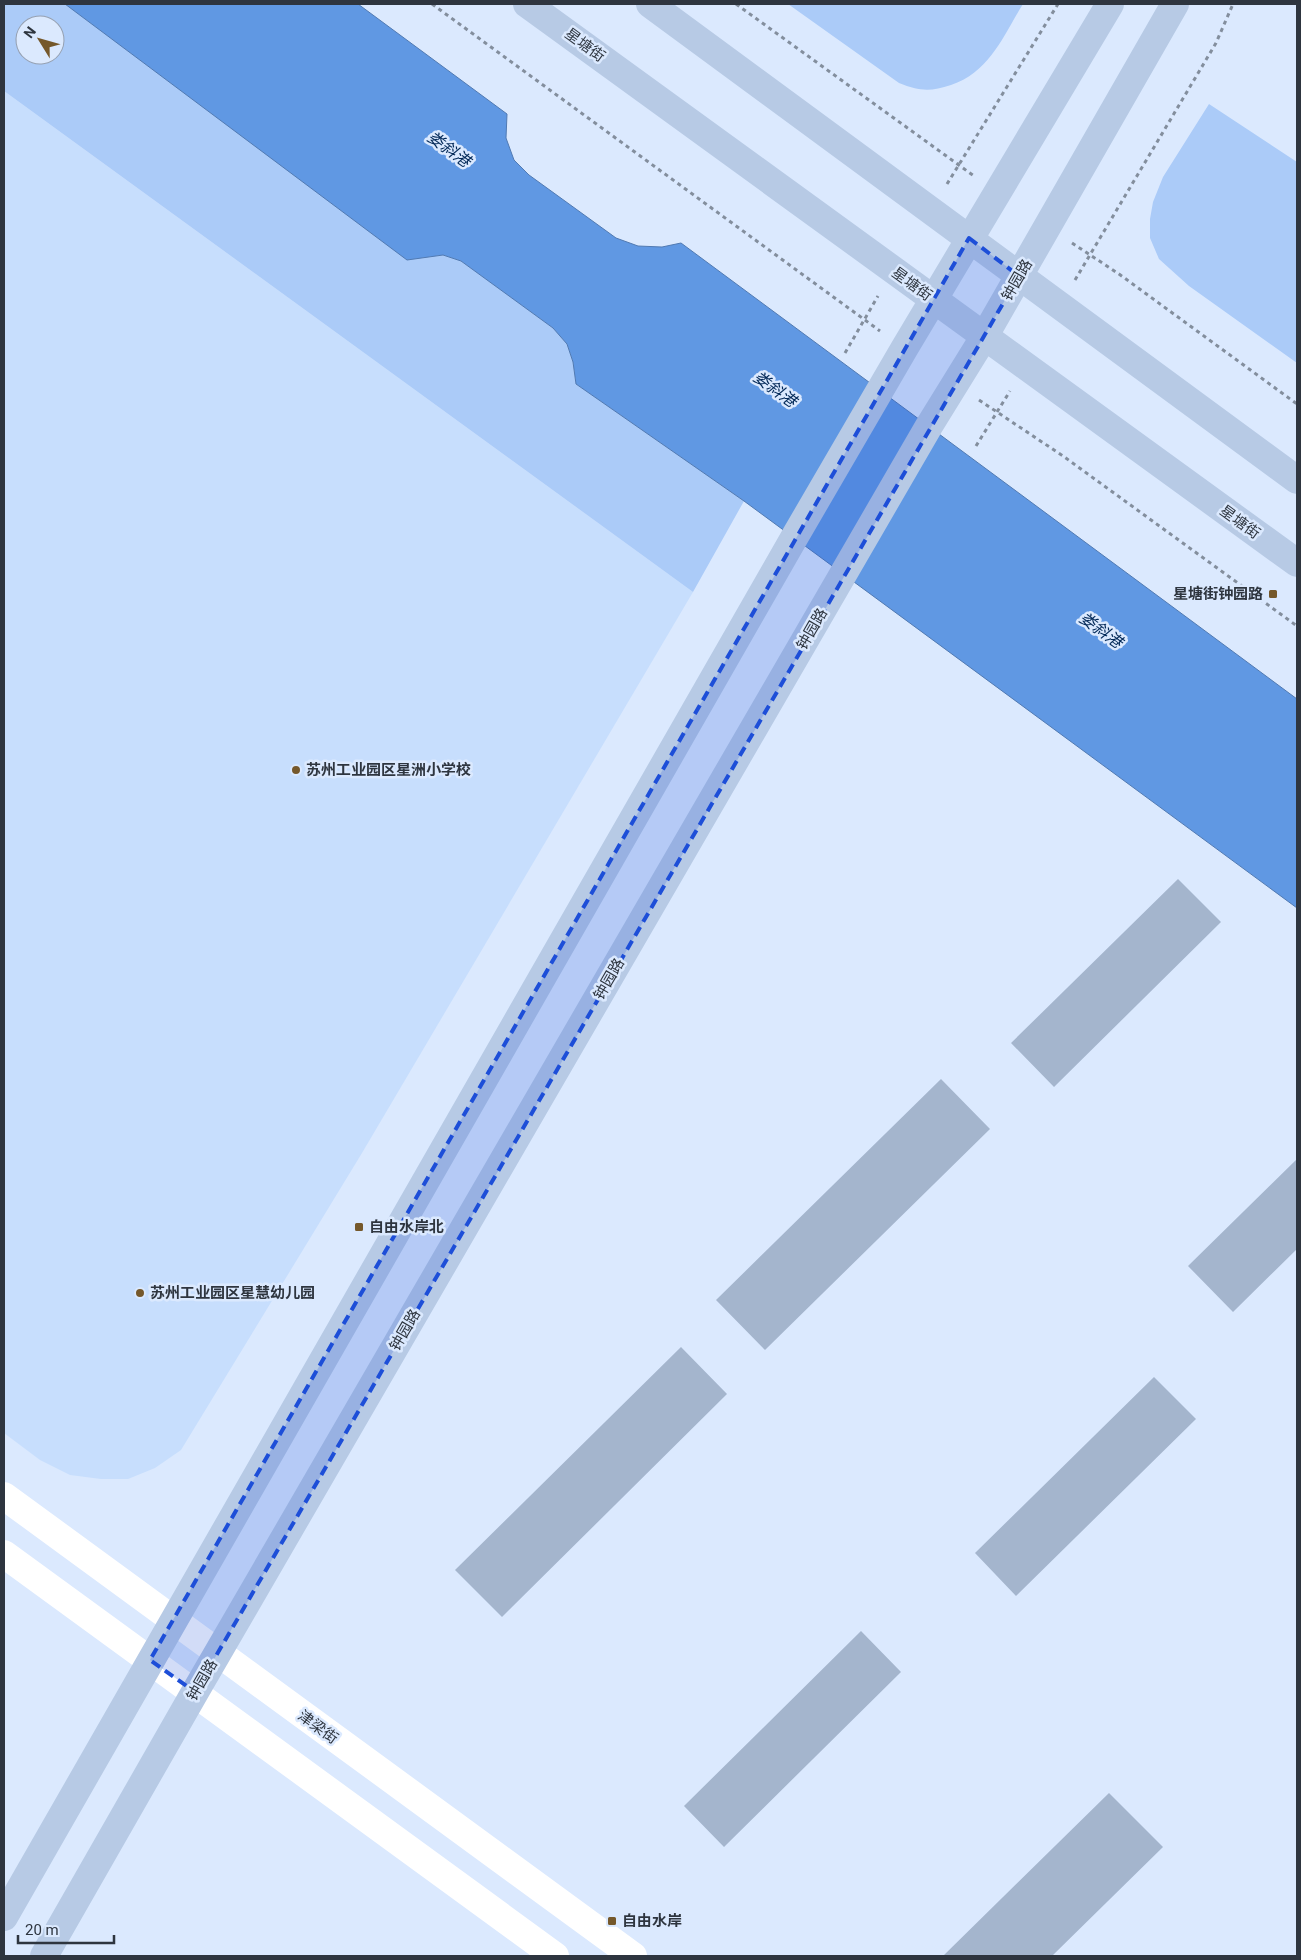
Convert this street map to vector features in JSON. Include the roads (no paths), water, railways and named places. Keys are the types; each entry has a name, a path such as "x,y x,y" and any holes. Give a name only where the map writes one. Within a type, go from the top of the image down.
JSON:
{"main road":[{"name":"星塘街","path":"528,4 1297,563"},
{"path":"650,4 1297,480"},
{"path":"4,1917 172,1620 794,538 969,238 1110,4"},
{"name":"钟园路","path":"44,1956 217,1654 844,575 928,426 984,337 1176,4"},
{"name":"津梁街","path":"4,1496 217,1654 633,1956"},
{"path":"4,1554 554,1956"}],"water":[{"name":"娄斜港","path":"65,4 358,4 507,114 506,138 514,160 529,175 616,238 638,246 662,247 681,243 1297,699 1297,908 744,501 576,384 573,362 567,344 553,328 461,261 443,255 407,260"}],"place":[{"name":"星塘街钟园路","path":"1273,594"},
{"name":"苏州工业园区星洲小学校","path":"296,770"},
{"name":"自由水岸北","path":"359,1227"},
{"name":"苏州工业园区星慧幼儿园","path":"140,1293"},
{"name":"自由水岸","path":"612,1921"}]}
